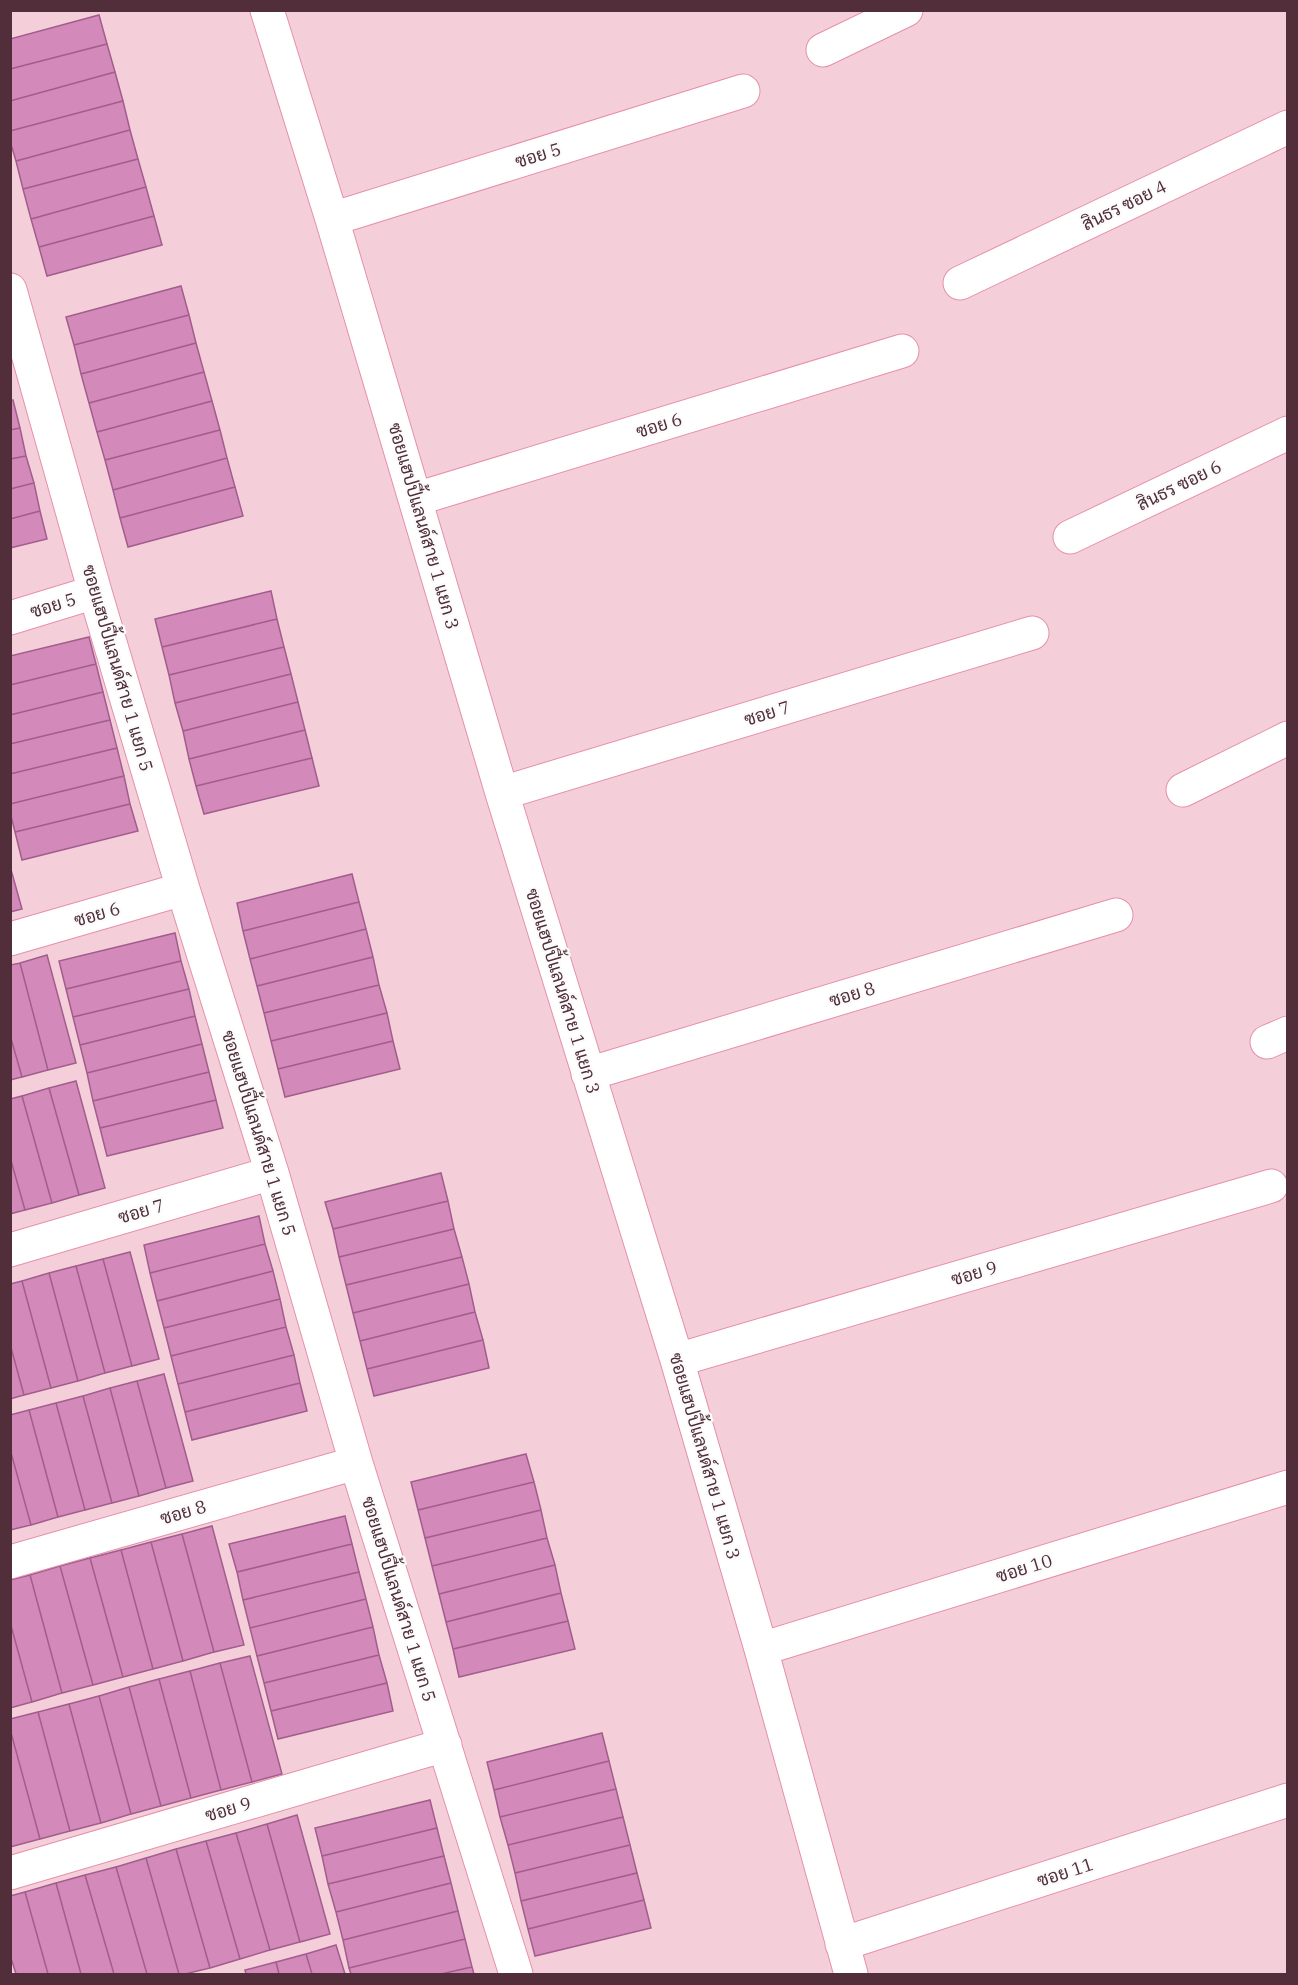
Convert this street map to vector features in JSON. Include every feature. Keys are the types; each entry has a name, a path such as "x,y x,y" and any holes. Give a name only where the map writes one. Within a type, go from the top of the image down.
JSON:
{"street":[{"name":"ซอยแฮปปี้แลนด์สาย 1 แยก 3","path":"267,10 332,219 502,793 677,1360 761,1649 846,1959"},
{"path":"822,50 906,10"},
{"name":"ซอย 5","path":"332,219 743,91"},
{"name":"สินธร ซอย 4","path":"960,283 1287,127"},
{"name":"ซอยแฮปปี้แลนด์สาย 1 แยก 5","path":"13,306 183,890 272,1173 356,1462 516,1974"},
{"name":"ซอย 6","path":"416,499 902,351"},
{"name":"สินธร ซอย 6","path":"1070,537 1287,433"},
{"name":"ซอย 5","path":"10,618 95,592"},
{"name":"ซอย 7","path":"502,793 1032,633"},
{"path":"1183,790 1287,738"},
{"name":"ซอย 6","path":"10,939 183,890"},
{"name":"ซอย 8","path":"588,1074 1116,915"},
{"name":"ซอย 7","path":"10,1250 272,1173"},
{"name":"ซอย 9","path":"677,1360 1271,1186"},
{"name":"ซอย 8","path":"10,1562 356,1462"},
{"name":"ซอย 10","path":"761,1649 1287,1487"},
{"name":"ซอย 9","path":"10,1873 445,1745"},
{"name":"ซอย 11","path":"846,1959 1287,1800"}],"building":[{"path":"99,15 107,44 10,69 10,39"},
{"path":"107,44 115,72 10,101 10,69"},
{"path":"115,72 123,101 10,131 10,101"},
{"path":"123,101 130,130 16,161 10,141 10,131"},
{"path":"130,130 138,159 23,189 16,161"},
{"path":"138,159 146,187 31,219 23,189"},
{"path":"146,187 154,216 39,247 31,219"},
{"path":"154,216 162,245 47,276 39,247"},
{"path":"181,286 189,315 74,345 66,317"},
{"path":"189,315 196,343 81,374 74,345"},
{"path":"196,343 204,372 89,403 81,374"},
{"path":"204,372 212,401 97,432 89,403"},
{"path":"10,400 13,400 20,428 10,430"},
{"path":"212,401 220,430 105,460 97,432"},
{"path":"20,428 26,456 10,459 10,430"},
{"path":"220,430 227,458 113,490 105,460"},
{"path":"26,456 34,483 10,489 10,459"},
{"path":"227,458 235,487 120,518 113,490"},
{"path":"34,483 40,511 10,519 10,489"},
{"path":"235,487 243,516 128,547 120,518"},
{"path":"40,511 47,539 10,548 10,519"},
{"path":"271,591 277,619 162,647 155,619"},
{"path":"277,619 284,647 169,675 162,647"},
{"path":"89,637 96,664 10,685 10,656"},
{"path":"284,647 291,674 175,703 169,675"},
{"path":"96,664 103,692 10,715 10,685"},
{"path":"291,674 298,702 183,731 175,703"},
{"path":"103,692 110,720 10,744 10,715"},
{"path":"298,702 305,730 189,759 183,731"},
{"path":"110,720 117,748 10,774 10,744"},
{"path":"305,730 312,758 196,786 189,759"},
{"path":"117,748 124,776 10,804 10,774"},
{"path":"312,758 319,786 204,814 196,786"},
{"path":"124,776 130,804 15,832 10,804"},
{"path":"130,804 138,831 22,860 15,832"},
{"path":"10,866 22,909 10,912"},
{"path":"352,874 359,902 243,931 237,903"},
{"path":"359,902 366,929 250,959 243,931"},
{"path":"366,929 373,957 257,986 250,959"},
{"path":"175,933 181,961 66,989 59,961"},
{"path":"47,955 76,1063 48,1070 20,963"},
{"path":"373,957 379,985 264,1013 257,986"},
{"path":"181,961 189,989 73,1017 66,989"},
{"path":"20,963 48,1070 22,1077 10,1035 10,965"},
{"path":"379,985 387,1013 271,1041 264,1013"},
{"path":"189,989 195,1016 80,1045 73,1017"},
{"path":"387,1013 393,1041 278,1069 271,1041"},
{"path":"195,1016 202,1044 87,1073 80,1045"},
{"path":"10,1035 22,1077 10,1080"},
{"path":"393,1041 400,1069 285,1097 278,1069"},
{"path":"202,1044 209,1072 93,1101 87,1073"},
{"path":"209,1072 216,1100 100,1128 93,1101"},
{"path":"76,1081 105,1188 79,1195 49,1088"},
{"path":"49,1088 79,1195 52,1203 22,1096"},
{"path":"22,1096 52,1203 25,1210 10,1157 10,1099"},
{"path":"216,1100 223,1128 107,1156 100,1128"},
{"path":"10,1157 25,1210 10,1214"},
{"path":"441,1173 448,1201 333,1229 325,1202"},
{"path":"448,1201 454,1229 339,1257 333,1229"},
{"path":"259,1216 265,1244 150,1273 144,1245"},
{"path":"454,1229 462,1257 346,1285 339,1257"},
{"path":"265,1244 273,1271 157,1301 150,1273"},
{"path":"130,1252 159,1359 132,1366 103,1259"},
{"path":"462,1257 469,1284 353,1313 346,1285"},
{"path":"103,1259 132,1366 105,1373 76,1266"},
{"path":"76,1266 105,1373 78,1381 49,1273"},
{"path":"273,1271 280,1299 164,1328 157,1301"},
{"path":"49,1273 78,1381 51,1388 22,1281"},
{"path":"22,1281 51,1388 24,1395 10,1344 10,1284"},
{"path":"469,1284 475,1312 360,1341 353,1313"},
{"path":"280,1299 286,1327 171,1356 164,1328"},
{"path":"475,1312 483,1340 367,1369 360,1341"},
{"path":"286,1327 294,1355 178,1384 171,1356"},
{"path":"483,1340 489,1368 374,1396 367,1369"},
{"path":"10,1344 24,1395 10,1399"},
{"path":"294,1355 300,1383 185,1412 178,1384"},
{"path":"164,1374 193,1481 166,1488 137,1381"},
{"path":"137,1381 166,1488 139,1496 110,1388"},
{"path":"300,1383 307,1411 192,1440 185,1412"},
{"path":"110,1388 139,1496 112,1503 83,1396"},
{"path":"83,1396 112,1503 85,1510 56,1403"},
{"path":"56,1403 85,1510 58,1517 29,1410"},
{"path":"29,1410 58,1517 31,1525 10,1449 10,1415"},
{"path":"10,1449 31,1525 10,1530"},
{"path":"526,1454 534,1482 418,1510 411,1482"},
{"path":"534,1482 541,1510 425,1538 418,1510"},
{"path":"541,1510 547,1538 432,1566 425,1538"},
{"path":"345,1516 352,1544 237,1572 229,1544"},
{"path":"212,1526 244,1645 214,1652 182,1534"},
{"path":"182,1534 214,1652 183,1661 151,1542"},
{"path":"547,1538 555,1565 439,1594 432,1566"},
{"path":"151,1542 183,1661 153,1669 121,1550"},
{"path":"352,1544 359,1572 243,1600 237,1572"},
{"path":"121,1550 153,1669 123,1677 90,1558"},
{"path":"90,1558 123,1677 93,1685 60,1566"},
{"path":"555,1565 561,1593 446,1622 439,1594"},
{"path":"60,1566 93,1685 62,1693 30,1575"},
{"path":"359,1572 366,1599 250,1628 243,1600"},
{"path":"30,1575 62,1693 32,1702 10,1622 10,1580"},
{"path":"561,1593 568,1621 453,1649 446,1622"},
{"path":"366,1599 373,1627 257,1656 250,1628"},
{"path":"568,1621 575,1649 459,1677 453,1649"},
{"path":"10,1622 32,1702 10,1708"},
{"path":"373,1627 379,1655 264,1683 257,1656"},
{"path":"379,1655 387,1683 271,1711 264,1683"},
{"path":"250,1656 282,1774 252,1782 220,1663"},
{"path":"220,1663 252,1782 221,1790 190,1671"},
{"path":"190,1671 221,1790 191,1798 159,1679"},
{"path":"159,1679 191,1798 161,1806 129,1687"},
{"path":"387,1683 393,1711 278,1739 271,1711"},
{"path":"129,1687 161,1806 131,1814 99,1696"},
{"path":"99,1696 131,1814 101,1823 69,1704"},
{"path":"69,1704 101,1823 70,1831 38,1712"},
{"path":"38,1712 70,1831 40,1839 10,1729 10,1719"},
{"path":"10,1729 40,1839 10,1847"},
{"path":"602,1733 609,1761 494,1790 487,1762"},
{"path":"609,1761 616,1789 500,1817 494,1790"},
{"path":"616,1789 623,1817 508,1845 500,1817"},
{"path":"430,1800 437,1828 322,1856 315,1828"},
{"path":"297,1815 330,1934 300,1942 267,1824"},
{"path":"623,1817 630,1845 515,1873 508,1845"},
{"path":"267,1824 300,1942 270,1950 236,1833"},
{"path":"437,1828 444,1856 328,1884 322,1856"},
{"path":"236,1833 270,1950 240,1959 206,1841"},
{"path":"206,1841 240,1959 210,1968 176,1849"},
{"path":"630,1845 637,1873 521,1901 515,1873"},
{"path":"176,1849 210,1968 185,1974 179,1974 146,1858"},
{"path":"444,1856 451,1883 336,1912 328,1884"},
{"path":"146,1858 179,1974 147,1974 116,1867"},
{"path":"116,1867 147,1974 114,1974 85,1875"},
{"path":"637,1873 644,1900 528,1929 521,1901"},
{"path":"85,1875 114,1974 81,1974 56,1883"},
{"path":"56,1883 81,1974 48,1974 25,1892"},
{"path":"451,1883 458,1911 343,1940 336,1912"},
{"path":"25,1892 48,1974 16,1974 10,1955 10,1896"},
{"path":"644,1900 651,1928 535,1956 528,1929"},
{"path":"458,1911 465,1939 349,1968 343,1940"},
{"path":"465,1939 472,1967 441,1974 351,1974 349,1968"},
{"path":"336,1945 345,1974 312,1974 306,1954"},
{"path":"306,1954 312,1974 279,1974 276,1962"},
{"path":"276,1962 279,1974 246,1974 245,1970"},
{"path":"472,1967 474,1974 441,1974"}]}
